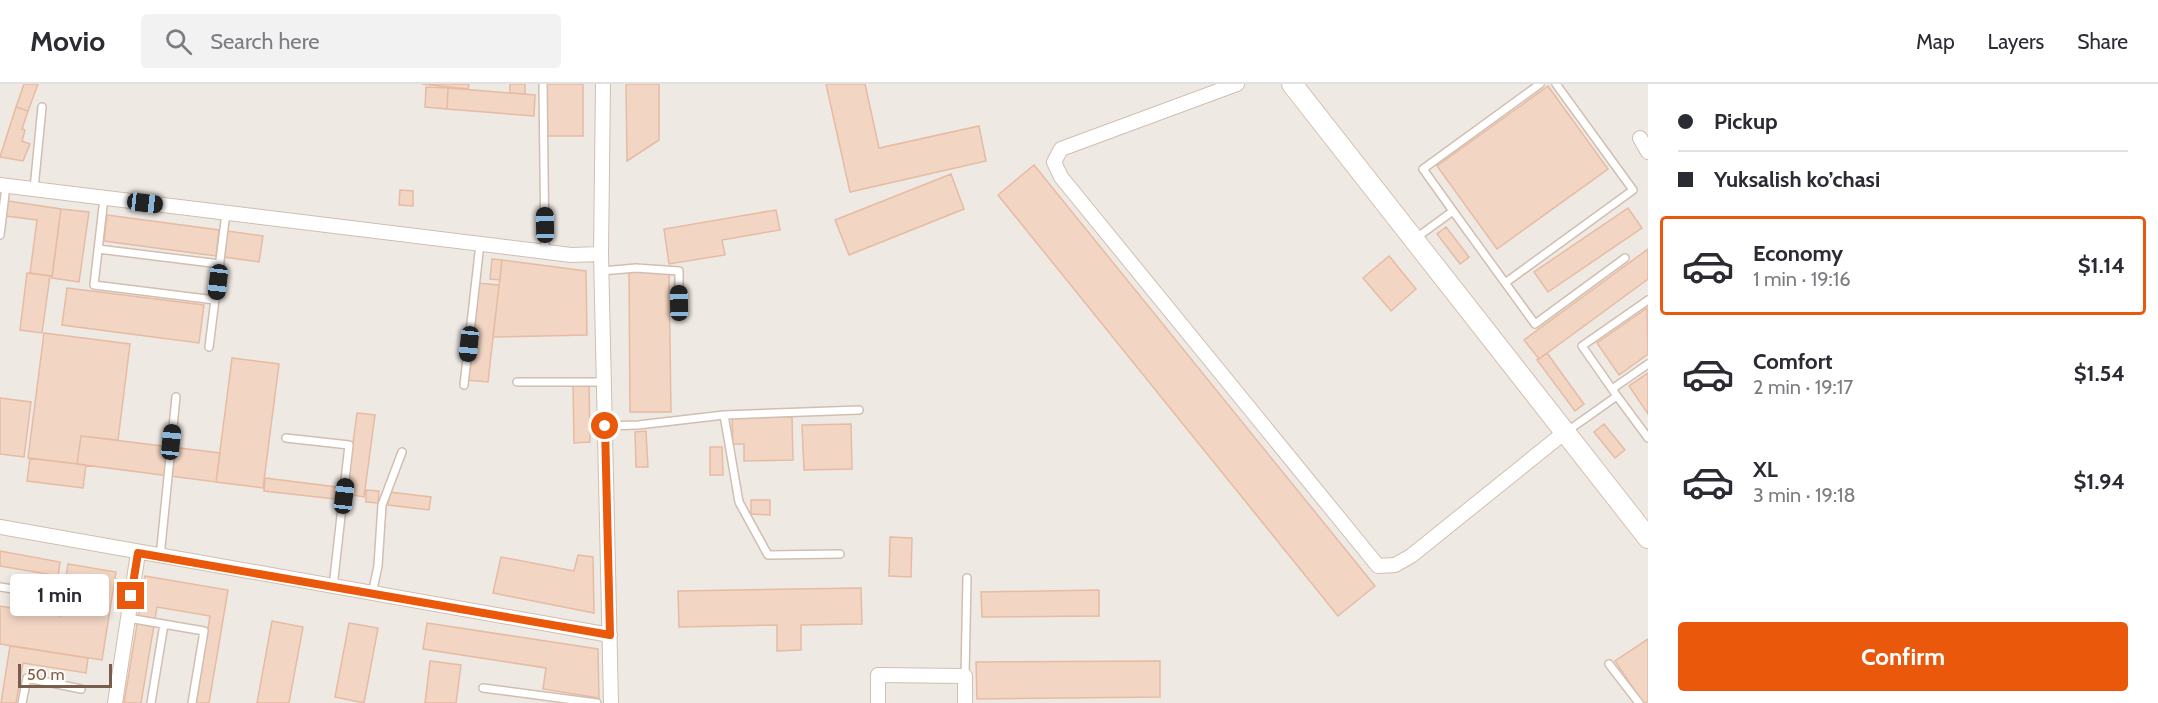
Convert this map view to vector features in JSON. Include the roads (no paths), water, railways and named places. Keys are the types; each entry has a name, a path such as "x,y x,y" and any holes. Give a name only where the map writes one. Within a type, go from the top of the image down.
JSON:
{"street":[{"path":"603,84 602,271 611,703"},
{"path":"1237,84 1061,149 1054,162 1061,177 1378,567 1395,565 1411,556 1565,432"},
{"path":"1292,84 1648,538"},
{"path":"1640,138 1648,152"},
{"path":"3,185 545,252 572,255 602,254"},
{"path":"0,527 610,635"},
{"path":"115,703 138,553"},
{"path":"878,703 878,675 965,676 965,703"}],"lane":[{"path":"543,84 545,252"},
{"path":"1540,84 1423,169 1534,324 1625,258"},
{"path":"1505,283 1633,190 1556,84"},
{"path":"34,189 42,107"},
{"path":"0,235 3,185"},
{"path":"104,198 94,285 215,300"},
{"path":"1414,239 1453,211"},
{"path":"210,347 226,213"},
{"path":"464,385 480,244"},
{"path":"98,249 220,264"},
{"path":"602,271 636,268 679,271 679,303"},
{"path":"1648,300 1582,346 1648,439"},
{"path":"1612,389 1648,364"},
{"path":"517,382 604,382"},
{"path":"1565,432 1617,396"},
{"path":"160,557 176,397"},
{"path":"605,426 638,425 724,415 859,410"},
{"path":"724,415 739,502 768,555 840,554"},
{"path":"286,438 349,445 333,587"},
{"path":"372,594 378,567 382,504 402,452"},
{"path":"965,676 967,578"},
{"path":"0,587 52,595"},
{"path":"128,618 204,630 192,703"},
{"path":"151,703 164,624"},
{"path":"1609,664 1639,703"},
{"path":"22,703 27,678 81,689"},
{"path":"483,688 597,703"}]}
